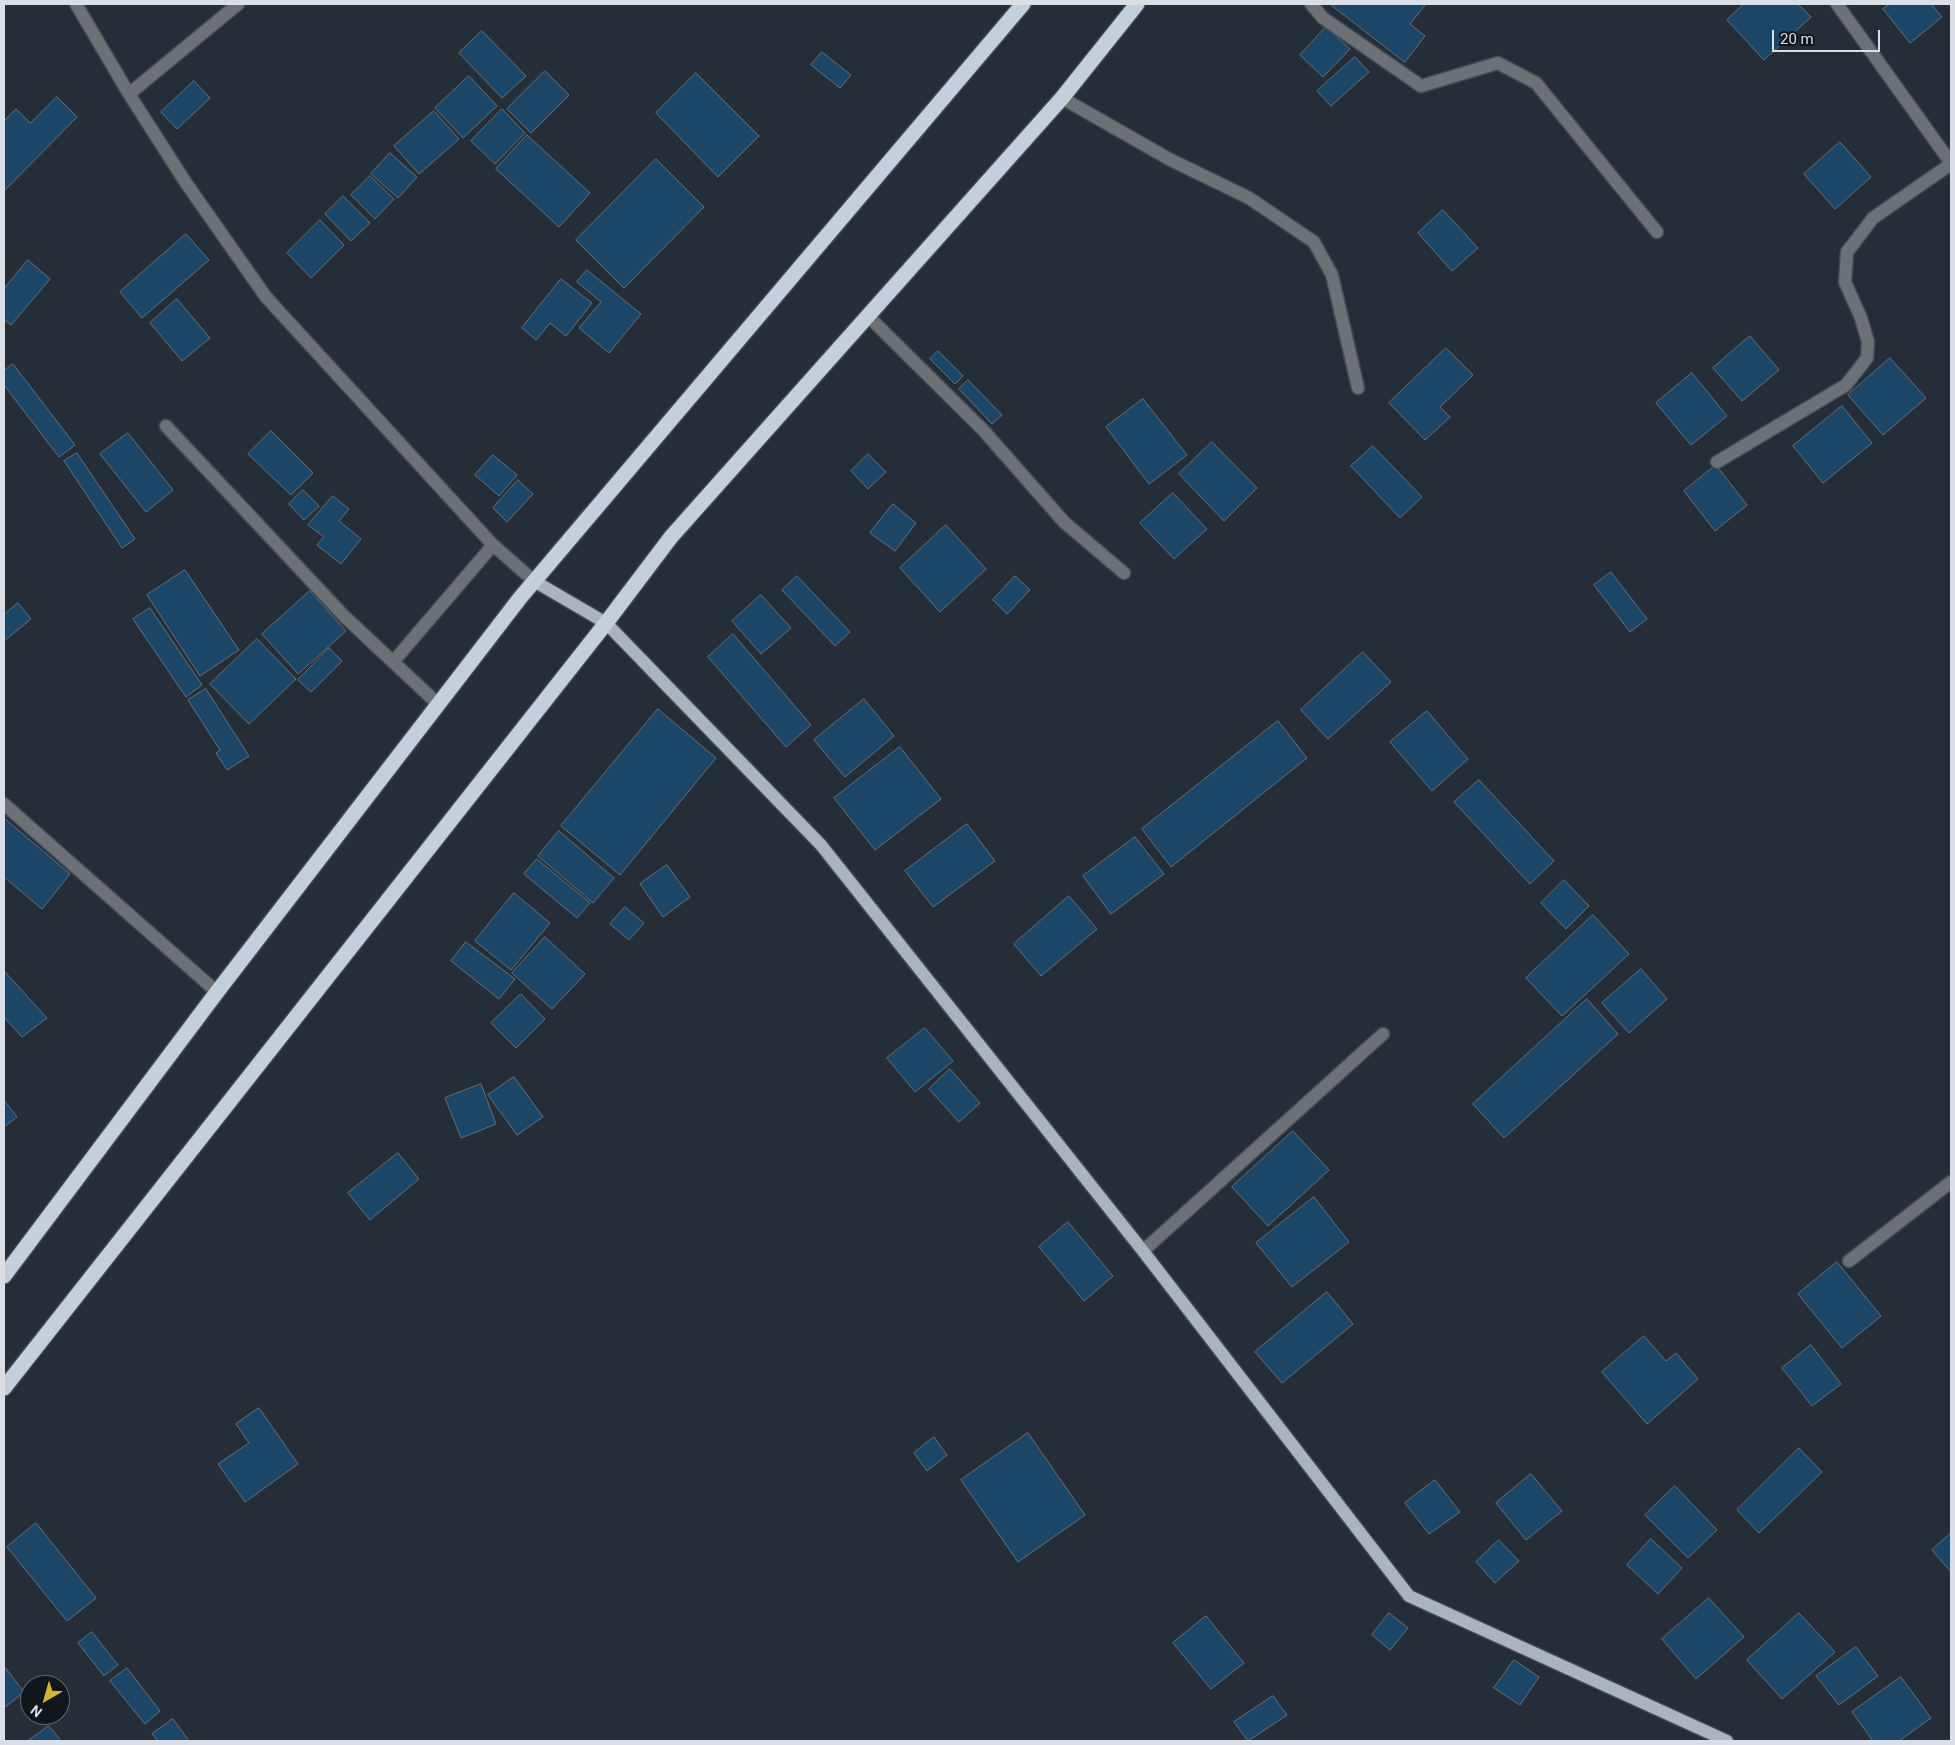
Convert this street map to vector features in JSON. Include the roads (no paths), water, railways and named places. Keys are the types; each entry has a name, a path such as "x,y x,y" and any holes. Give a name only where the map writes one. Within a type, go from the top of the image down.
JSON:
{"highway":[{"path":"4,1276 217,992 534,581 1023,4"},
{"path":"4,1388 606,623 671,537 1062,98 1138,4"}],"main road":[{"path":"534,581 606,623 820,845 1143,1251 1409,1596 1724,1741"}],"street":[{"path":"76,4 129,94 186,183 266,297 493,546 534,581"},
{"path":"1311,4 1323,18 1421,86 1498,63 1536,83 1657,232"},
{"path":"1716,462 1846,385 1867,358 1868,342 1861,318 1845,282 1847,252 1873,218 1951,164 1837,4"},
{"path":"129,94 233,5"},
{"path":"1062,98 1169,159 1249,198 1314,242 1332,275 1358,388"},
{"path":"868,316 984,431 1064,522 1124,573"},
{"path":"166,426 344,616 438,704"},
{"path":"393,662 493,546"},
{"path":"4,804 217,992"},
{"path":"1143,1251 1383,1034"},
{"path":"1849,1261 1951,1182"}]}
